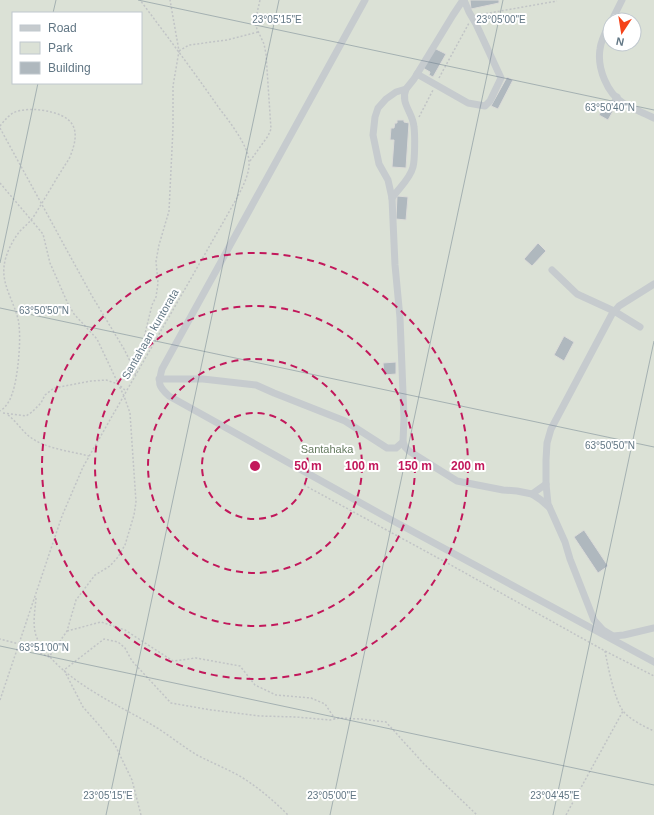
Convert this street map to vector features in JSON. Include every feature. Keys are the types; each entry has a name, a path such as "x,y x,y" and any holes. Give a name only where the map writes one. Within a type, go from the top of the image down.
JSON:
{"lane":[{"path":"365,0 162,369 159,379 160,388 169,396 386,517 654,662"},
{"path":"392,198 410,173 413,166 414,124 405,105 403,95 453,14 464,0 501,78 490,101 485,106 468,102 417,74"},
{"path":"616,12 622,0"},
{"path":"602,43 600,48 600,61 607,85 622,103 654,118"},
{"path":"406,89 396,92 386,99 378,108 373,135 379,164 388,180 392,198 395,265 400,318 404,418 403,442 409,451 457,481 532,494 542,500 550,508"},
{"path":"612,107 616,97"},
{"path":"552,270 577,294 614,311 640,327"},
{"path":"654,284 619,306 614,311 596,341 551,429 547,443 546,484 548,504 565,542 570,559 594,620 603,630 613,636 654,628"},
{"path":"159,379 204,379 256,385 345,422 387,448 396,448 403,442"},
{"path":"532,494 546,484"}],"path":[{"path":"140,0 179,51 236,133 247,152 249,161"},
{"path":"135,376 152,304 156,297 158,284 156,261 169,211 173,128 173,86 179,51 170,0"},
{"path":"249,161 268,136 271,129 266,54 264,44 255,22 260,0"},
{"path":"414,124 418,120 473,16 557,1"},
{"path":"179,51 189,45 227,40 258,32"},
{"path":"1,412 13,393 20,341 19,320 4,279 4,267 11,246 42,204 69,158 74,148 75,133 72,123 58,113 33,109 14,112 8,116 0,127 42,204 92,296 124,349 136,373"},
{"name":"Santahaan kuntorata","path":"0,700 37,594 62,516 83,467 237,198 247,174 249,161"},
{"path":"0,183 43,234 50,263 68,304 74,314 97,339 124,396 130,413 135,489 134,515 125,544 118,557 110,566 95,575 76,600 67,631 50,657"},
{"path":"1,412 26,416 32,412 54,388 91,381 106,380 118,384 126,390"},
{"path":"1,412 13,419 28,436 35,440 60,450 89,456"},
{"path":"304,485 605,651 654,676"},
{"path":"37,594 34,628 38,641 50,657 64,670 79,682 154,726 197,755 243,778 268,796 288,815"},
{"path":"67,631 101,622 125,630 172,661 196,658 240,666 255,684 276,695 311,698 325,704 335,719"},
{"path":"0,639 19,644 50,657"},
{"path":"64,670 93,646 104,639 118,642 125,648 132,661 171,703 260,716 361,719 386,722 424,764 477,815"},
{"path":"605,651 612,683 623,711 638,723 654,731"},
{"path":"64,670 83,707 100,725 115,745 132,780 141,815"},
{"path":"566,815 623,711"}],"green space":[{"name":"Santahaka","path":"0,0 654,0 654,815 0,815"}],"building":[{"path":"470,0 499,0 499,3 471,9"},
{"path":"434,48 446,54 433,77 429,75 430,72 423,68"},
{"path":"507,77 513,80 498,109 491,106"},
{"path":"604,106 613,111 608,120 599,115"},
{"path":"397,120 404,120 404,122 409,123 406,168 392,167 394,140 390,140 391,128 394,128"},
{"path":"397,196 408,197 406,220 396,219"},
{"path":"538,243 546,251 532,266 524,259"},
{"path":"564,336 574,342 564,361 554,355"},
{"path":"396,362 396,374 384,375 383,363"},
{"path":"584,530 608,566 598,573 574,537"}]}
